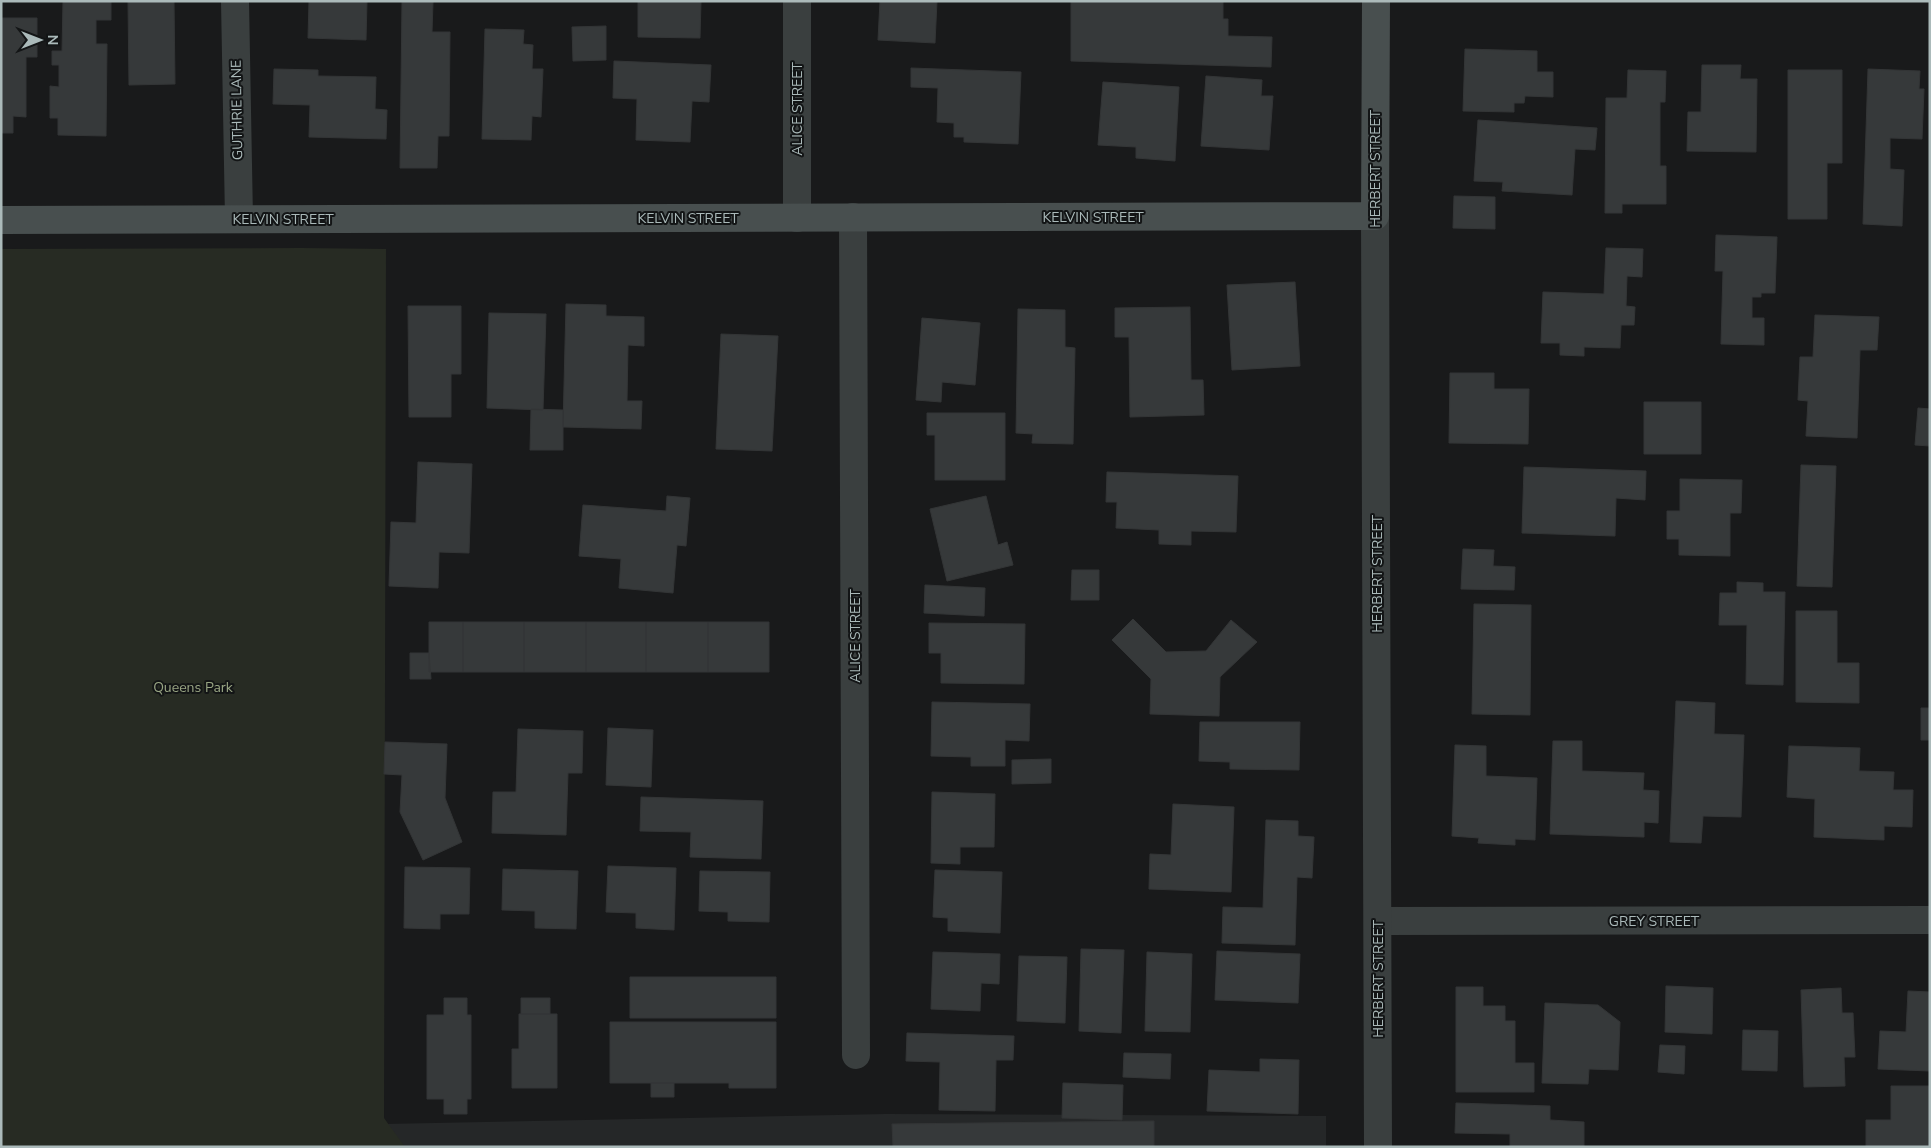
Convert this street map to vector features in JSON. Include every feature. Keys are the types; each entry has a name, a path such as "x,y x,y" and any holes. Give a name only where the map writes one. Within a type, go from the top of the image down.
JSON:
{"main road":[{"name":"HERBERT STREET","path":"1375,216 1376,1"},
{"name":"KELVIN STREET","path":"1,220 1375,216"}],"street":[{"name":"GUTHRIE LANE","path":"235,1 239,219"},
{"name":"ALICE STREET","path":"797,1 797,218"},
{"name":"HERBERT STREET","path":"1375,216 1378,1147"},
{"name":"ALICE STREET","path":"853,217 856,1054"},
{"name":"GREY STREET","path":"1378,921 1930,920"}],"shaded area":[{"path":"886,1114 1326,1116 1326,1147 384,1147 384,1124"}],"green space":[{"name":"Queens Park","path":"1,249 386,249 384,1118 405,1147 1,1147"}],"building":[{"path":"63,1 111,1 111,20 96,20 96,44 107,44 106,136 58,135 58,118 50,118 50,86 59,87 59,65 52,65 52,51 62,51"},
{"path":"128,1 174,1 175,84 129,85"},
{"path":"309,1 367,1 366,40 308,38"},
{"path":"638,1 701,1 700,38 638,37"},
{"path":"880,1 937,1 935,43 878,40"},
{"path":"1071,1 1223,1 1223,19 1228,19 1228,36 1272,37 1271,67 1071,61"},
{"path":"402,2 433,2 432,32 450,32 449,136 438,136 437,168 400,168"},
{"path":"1,18 37,18 37,57 26,57 26,117 13,116 13,133 1,133"},
{"path":"606,26 606,60 573,61 572,27"},
{"path":"485,29 524,30 523,44 533,45 532,69 543,69 541,117 532,116 531,140 482,139"},
{"path":"1465,49 1537,51 1537,72 1553,72 1553,97 1525,96 1524,103 1514,103 1514,112 1463,111"},
{"path":"614,61 711,65 709,102 692,101 690,142 636,140 637,99 613,98"},
{"path":"1702,65 1741,65 1740,79 1757,79 1756,152 1687,151 1688,112 1701,112"},
{"path":"911,68 1021,72 1018,144 964,142 964,137 954,137 954,123 937,122 938,88 911,87"},
{"path":"274,69 318,70 318,76 376,77 375,109 387,110 386,139 309,137 310,105 273,104"},
{"path":"1868,69 1920,71 1919,89 1924,89 1922,139 1890,138 1890,169 1904,170 1902,226 1863,224"},
{"path":"1628,70 1666,71 1665,102 1660,102 1660,166 1666,166 1666,204 1622,204 1622,213 1605,213 1606,98 1627,98"},
{"path":"1788,70 1842,70 1842,163 1827,163 1827,219 1788,219"},
{"path":"1206,76 1262,80 1261,96 1273,96 1269,150 1201,146"},
{"path":"1103,82 1179,87 1175,161 1136,158 1136,147 1098,145"},
{"path":"1478,120 1597,128 1595,150 1575,149 1572,195 1502,191 1503,182 1474,181"},
{"path":"1454,196 1495,197 1495,229 1453,228"},
{"path":"1716,235 1777,237 1775,293 1761,293 1761,297 1752,297 1752,318 1764,318 1764,345 1721,344 1723,271 1715,271"},
{"path":"1606,248 1643,249 1642,277 1627,276 1626,306 1635,307 1634,325 1621,325 1620,348 1584,347 1584,356 1560,355 1560,343 1541,343 1543,292 1604,294"},
{"path":"1295,282 1300,366 1232,370 1227,285"},
{"path":"566,304 606,305 606,316 644,317 644,346 628,345 627,401 642,401 641,429 563,427"},
{"path":"408,306 461,306 461,374 451,374 451,417 409,417"},
{"path":"1190,307 1191,380 1203,380 1204,415 1130,417 1129,337 1115,337 1115,308"},
{"path":"1018,309 1065,310 1065,347 1075,348 1073,444 1032,443 1033,434 1016,433"},
{"path":"489,313 546,314 543,410 487,408"},
{"path":"1815,315 1879,317 1877,350 1860,350 1857,438 1806,436 1808,401 1798,400 1800,357 1813,357"},
{"path":"922,318 980,323 975,385 942,382 941,402 916,400"},
{"path":"721,334 778,336 772,451 716,449"},
{"path":"1450,373 1494,373 1494,389 1529,389 1528,444 1449,443"},
{"path":"1644,402 1701,402 1701,454 1644,454"},
{"path":"1918,408 1930,409 1930,446 1915,445"},
{"path":"531,409 563,410 563,450 530,450"},
{"path":"927,413 1005,413 1005,480 935,480 935,435 927,435"},
{"path":"418,462 472,464 469,553 439,552 438,588 389,586 391,522 416,523"},
{"path":"1801,465 1836,466 1832,587 1797,586"},
{"path":"1524,467 1646,471 1645,500 1616,498 1615,536 1522,533"},
{"path":"1107,472 1238,476 1236,532 1191,531 1191,545 1159,544 1159,530 1116,528 1117,502 1106,502"},
{"path":"1680,479 1742,480 1741,513 1730,513 1730,556 1679,555 1679,539 1667,539 1667,511 1680,511"},
{"path":"667,496 690,498 686,546 677,545 673,593 619,588 621,559 579,556 583,505 666,511"},
{"path":"986,496 998,545 1007,542 1013,565 947,581 930,509"},
{"path":"1463,549 1494,550 1493,566 1515,567 1514,590 1461,589"},
{"path":"1072,570 1099,570 1099,600 1071,600"},
{"path":"1737,582 1763,583 1763,592 1785,592 1783,685 1746,684 1747,625 1719,625 1720,593 1737,593"},
{"path":"925,585 985,588 984,616 924,613"},
{"path":"1474,604 1531,605 1530,715 1472,714"},
{"path":"1796,611 1837,611 1837,663 1859,663 1859,703 1796,702"},
{"path":"1133,619 1166,652 1206,651 1231,620 1257,642 1220,677 1219,716 1150,714 1151,679 1112,640"},
{"path":"429,622 463,622 463,672 429,672"},
{"path":"463,622 524,622 524,672 463,672"},
{"path":"524,622 586,622 586,672 524,672"},
{"path":"586,622 646,622 646,672 586,672"},
{"path":"646,622 708,622 708,672 646,672"},
{"path":"708,622 769,622 769,672 708,672"},
{"path":"929,623 1025,624 1024,684 941,683 941,653 929,653"},
{"path":"410,653 429,653 431,679 410,679"},
{"path":"1676,701 1715,703 1714,734 1744,735 1741,817 1703,816 1701,843 1670,842"},
{"path":"932,702 1030,704 1029,741 1005,740 1005,766 971,766 971,757 931,756"},
{"path":"1921,708 1930,708 1930,740 1921,740"},
{"path":"1200,722 1300,722 1299,770 1230,769 1230,762 1199,761"},
{"path":"608,728 653,730 651,787 606,785"},
{"path":"518,729 583,731 582,773 568,773 566,835 492,833 493,792 516,792"},
{"path":"1553,741 1582,741 1582,771 1644,773 1643,790 1659,791 1658,823 1644,822 1644,837 1550,834"},
{"path":"385,742 447,744 445,798 462,842 423,860 400,812 402,775 384,774"},
{"path":"1455,745 1486,746 1486,776 1537,778 1535,840 1515,839 1515,845 1478,843 1479,838 1452,836"},
{"path":"1789,746 1860,748 1859,771 1894,772 1893,790 1913,790 1912,827 1884,826 1884,840 1814,837 1815,799 1787,797"},
{"path":"1051,759 1051,783 1012,784 1012,760"},
{"path":"932,792 995,794 994,847 960,847 960,864 931,863"},
{"path":"641,797 763,801 761,859 690,857 691,832 640,831"},
{"path":"1173,804 1234,807 1231,892 1149,889 1150,854 1171,855"},
{"path":"1266,820 1298,821 1298,836 1314,837 1312,878 1297,877 1295,945 1222,943 1223,907 1263,908"},
{"path":"608,866 676,868 674,930 636,928 636,913 606,912"},
{"path":"405,867 470,868 469,914 440,914 440,929 404,928"},
{"path":"503,869 578,871 576,929 535,928 535,911 502,910"},
{"path":"935,870 1002,872 1000,933 948,931 948,918 933,917"},
{"path":"700,871 770,872 769,922 728,921 728,912 699,911"},
{"path":"1081,949 1124,950 1121,1033 1079,1031"},
{"path":"1217,951 1300,954 1298,1003 1215,1000"},
{"path":"933,952 1000,954 999,984 981,983 980,1011 931,1009"},
{"path":"1147,952 1192,954 1190,1032 1145,1031"},
{"path":"1019,956 1067,957 1065,1023 1017,1021"},
{"path":"630,977 776,977 776,1018 630,1018"},
{"path":"1666,986 1713,988 1712,1034 1665,1032"},
{"path":"1456,987 1483,987 1483,1006 1505,1006 1505,1021 1515,1021 1515,1063 1534,1063 1534,1092 1456,1092"},
{"path":"1841,988 1842,1013 1853,1013 1855,1057 1844,1057 1845,1086 1804,1087 1801,990"},
{"path":"1908,991 1930,992 1930,1071 1878,1069 1880,1031 1906,1032"},
{"path":"444,998 467,998 467,1015 471,1015 471,1099 467,1099 467,1114 444,1114 444,1099 427,1099 427,1015 444,1015"},
{"path":"521,998 550,998 550,1014 521,1014"},
{"path":"1545,1003 1598,1005 1620,1022 1618,1070 1589,1069 1588,1084 1542,1083"},
{"path":"519,1014 557,1014 557,1088 512,1088 512,1049 519,1049"},
{"path":"610,1022 776,1022 776,1088 729,1088 729,1083 610,1083"},
{"path":"1743,1030 1778,1031 1777,1071 1742,1070"},
{"path":"907,1033 1014,1036 1013,1060 996,1060 995,1111 939,1110 940,1062 906,1061"},
{"path":"1660,1045 1685,1046 1684,1074 1658,1072"},
{"path":"1124,1053 1171,1054 1170,1079 1123,1077"},
{"path":"1260,1059 1299,1060 1298,1114 1207,1111 1209,1070 1260,1072"},
{"path":"651,1083 674,1083 674,1097 651,1097"},
{"path":"1063,1083 1123,1085 1122,1120 1062,1118"},
{"path":"1891,1086 1930,1086 1930,1147 1866,1147 1866,1120 1891,1120"},
{"path":"1456,1103 1550,1106 1550,1120 1584,1122 1584,1147 1510,1147 1510,1134 1455,1133"},
{"path":"1154,1121 1154,1147 893,1147 892,1124"}]}
